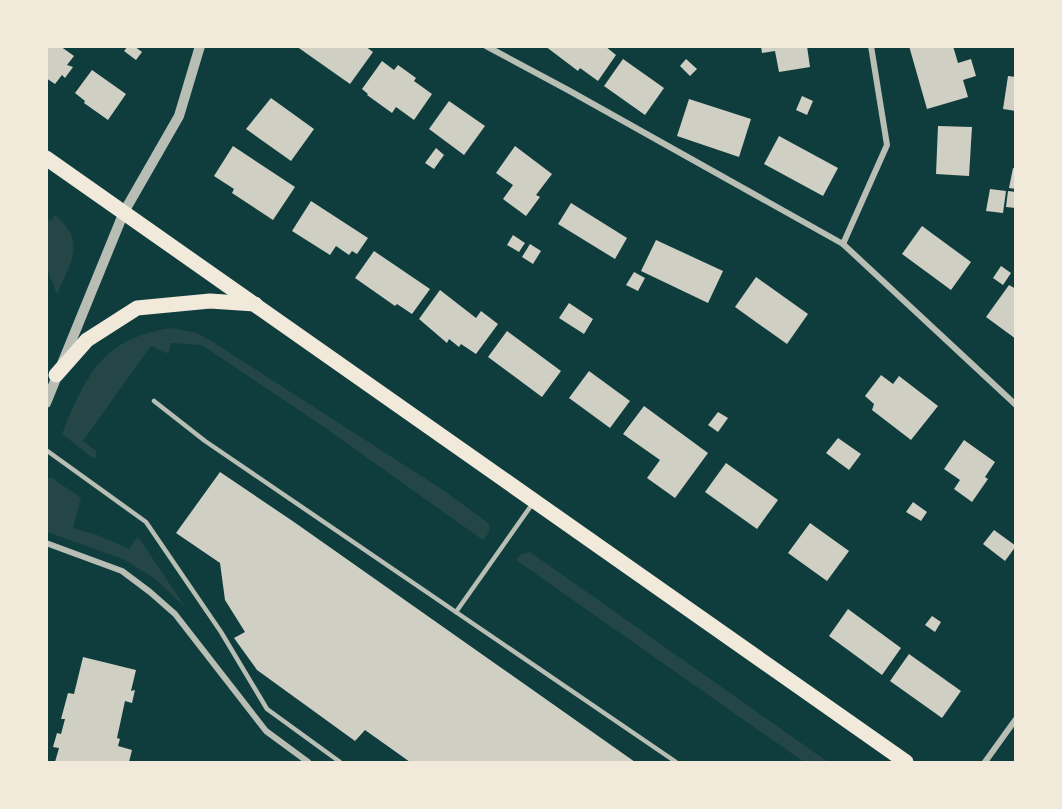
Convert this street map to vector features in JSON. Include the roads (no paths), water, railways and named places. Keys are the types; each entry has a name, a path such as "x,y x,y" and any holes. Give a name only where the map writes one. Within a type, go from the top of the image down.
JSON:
{"main road":[{"path":"46,158 906,762"},
{"path":"56,375 87,340 137,308 210,301 255,304"}],"street":[{"path":"46,403 124,212 179,116 200,46"},
{"path":"486,46 843,244 1016,405"},
{"path":"843,244 887,145 871,46"},
{"path":"46,543 122,571 150,592 176,614 266,731 308,762"},
{"path":"985,762 1016,718"}],"lane":[{"path":"154,401 205,441 676,762"},
{"path":"46,450 146,522 221,632 267,709 340,762"},
{"path":"456,612 534,501"}]}
